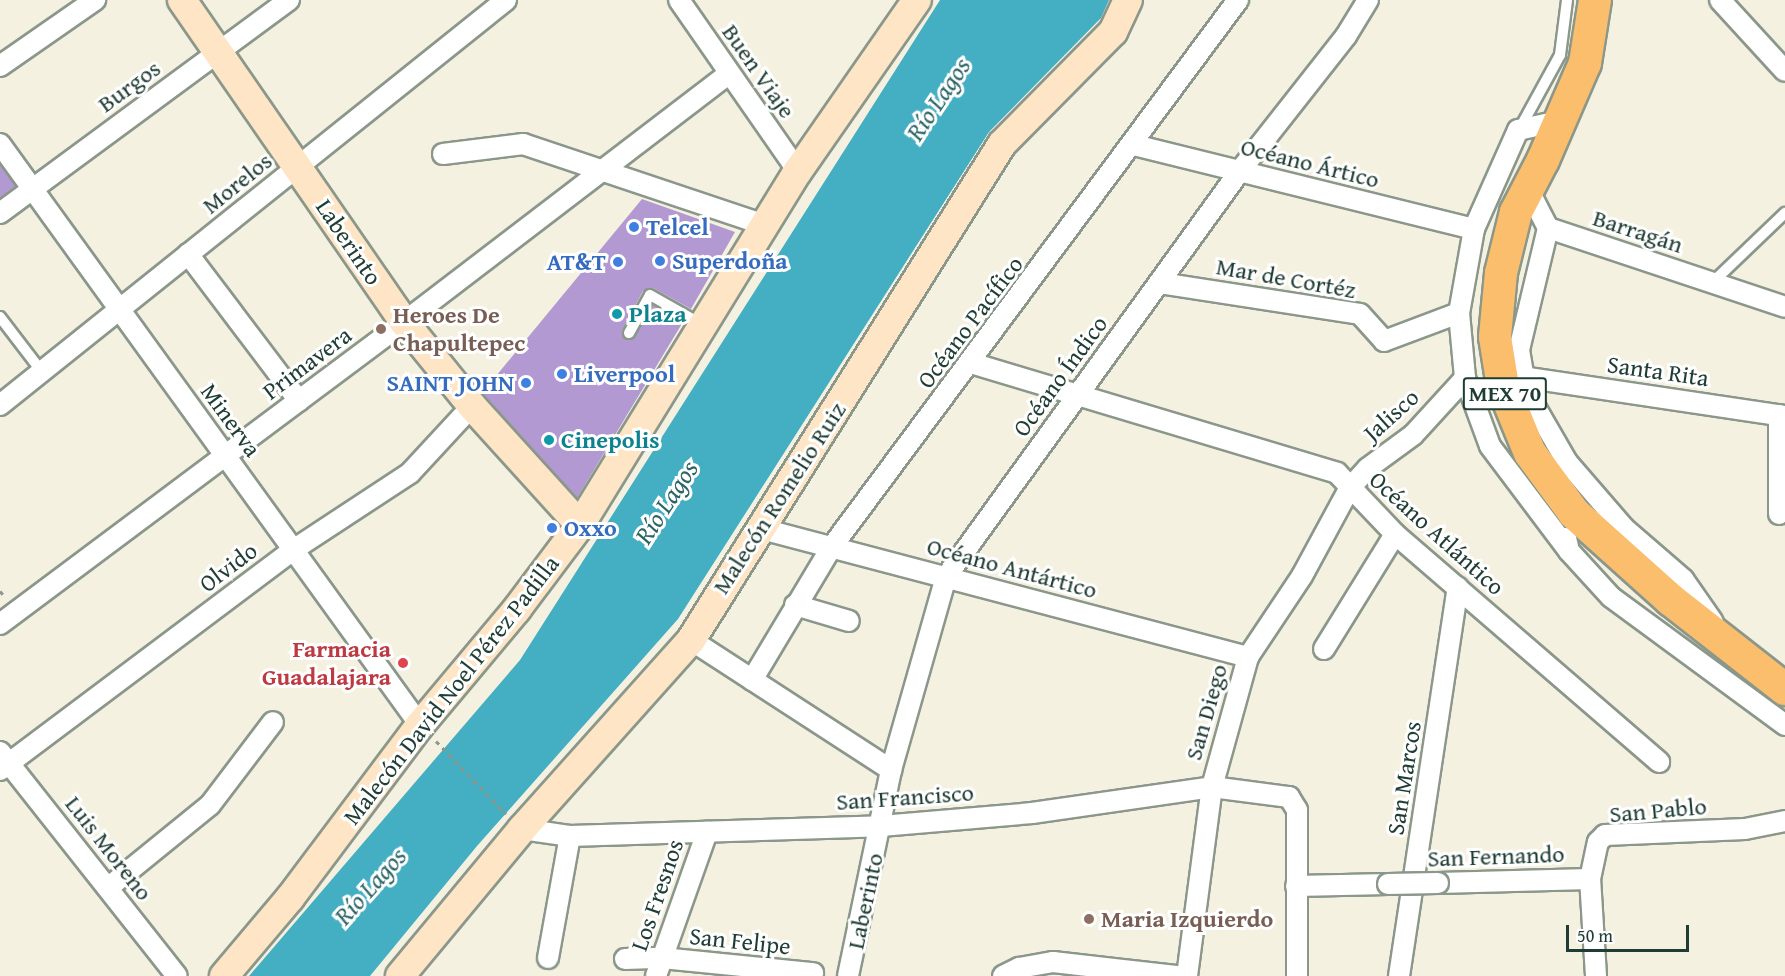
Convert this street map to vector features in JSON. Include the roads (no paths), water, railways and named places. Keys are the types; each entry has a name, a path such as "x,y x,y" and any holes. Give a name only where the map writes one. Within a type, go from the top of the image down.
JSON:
{"main road":[{"name":"MEX 70","path":"1595,0 1585,63 1516,212 1500,273 1495,337 1503,387 1530,453 1554,486 1607,547 1785,689"}],"street":[{"path":"0,66 95,0"},
{"name":"Laberinto","path":"182,0 404,322 472,406 580,525"},
{"name":"Burgos","path":"0,213 289,0"},
{"name":"Morelos","path":"0,405 506,0"},
{"name":"Buen Viaje","path":"679,0 728,74 798,171"},
{"name":"Malecón David Noel Pérez Padilla","path":"224,976 427,732 580,525 798,171 917,0"},
{"name":"Malecón Romelio Ruiz","path":"400,976 516,823 691,640 1002,144 1113,32 1128,0"},
{"name":"Océano Pacífico","path":"752,680 795,604 831,548 1134,145 1238,0"},
{"name":"Océano Índico","path":"881,826 891,770 946,578 1239,172 1346,36 1368,0"},
{"path":"1725,2 1785,71"},
{"name":"Primavera","path":"0,624 404,322 728,74"},
{"path":"1559,121 1518,130 1474,229 1459,313 1465,378 1490,446 1569,550 1611,597 1785,725"},
{"name":"Minerva","path":"0,144 427,732"},
{"path":"443,154 523,144 765,225"},
{"name":"Océano Ártico","path":"1134,145 1474,229"},
{"path":"1528,189 1548,228 1519,350 1526,391 1568,462 1624,528 1683,579 1730,647"},
{"name":"Barragán","path":"1548,228 1785,307"},
{"path":"188,254 298,401"},
{"name":"Mar de Cortéz","path":"1160,284 1360,314 1384,341 1459,313"},
{"name":"Océano Atlántico","path":"970,363 1337,473 1395,534 1659,762"},
{"name":"Santa Rita","path":"1523,377 1782,415"},
{"name":"Jalisco","path":"1350,489 1368,468 1413,435 1465,378"},
{"name":"Olvido","path":"3,762 293,550 410,473 472,406"},
{"path":"1779,514 1782,415"},
{"path":"1554,486 1569,550"},
{"name":"San Diego","path":"1186,976 1212,787 1248,657 1302,576 1350,489"},
{"name":"Océano Antártico","path":"762,529 1248,657"},
{"path":"1324,649 1395,534"},
{"name":"San Marcos","path":"1399,976 1458,587"},
{"path":"795,604 849,621"},
{"path":"691,640 891,770"},
{"path":"109,887 210,804 273,722"},
{"name":"Luis Moreno","path":"3,762 109,887 177,976"},
{"name":"San Francisco","path":"516,823 570,836 881,826 1032,813 1212,787 1289,797 1297,810 1296,886"},
{"name":"San Pablo","path":"1596,976 1590,879 1598,842 1605,835 1745,829 1785,821"},
{"name":"Laberinto","path":"848,976 881,826"},
{"name":"Los Fresnos","path":"659,967 707,832"},
{"path":"548,958 570,836"},
{"name":"San Fernando","path":"1296,886 1590,879"},
{"path":"1296,886 1297,976"},
{"name":"San Felipe","path":"625,958 659,967 813,974"},
{"path":"1002,976 1019,968 1053,962 1176,976"}],"lane":[{"path":"1518,130 1560,55 1567,0"},
{"path":"1713,282 1785,213"},
{"path":"629,333 650,295 703,325"},
{"path":"0,317 42,372"}],"water":[{"name":"Río Lagos","path":"940,0 1109,0 1101,18 989,132 678,619 477,846 370,976 249,976 520,660"}],"place":[{"name":"Telcel","path":"634,227"},
{"name":"Superdoña","path":"660,261"},
{"name":"AT&T","path":"618,262"},
{"name":"Plaza","path":"617,314"},
{"name":"Heroes De Chapultepec","path":"381,329"},
{"name":"Liverpool","path":"562,374"},
{"name":"SAINT JOHN","path":"526,383"},
{"name":"Cinepolis","path":"549,440"},
{"name":"Oxxo","path":"552,528"},
{"name":"Farmacia Guadalajara","path":"403,663"},
{"name":"Maria Izquierdo","path":"1089,919"}]}
